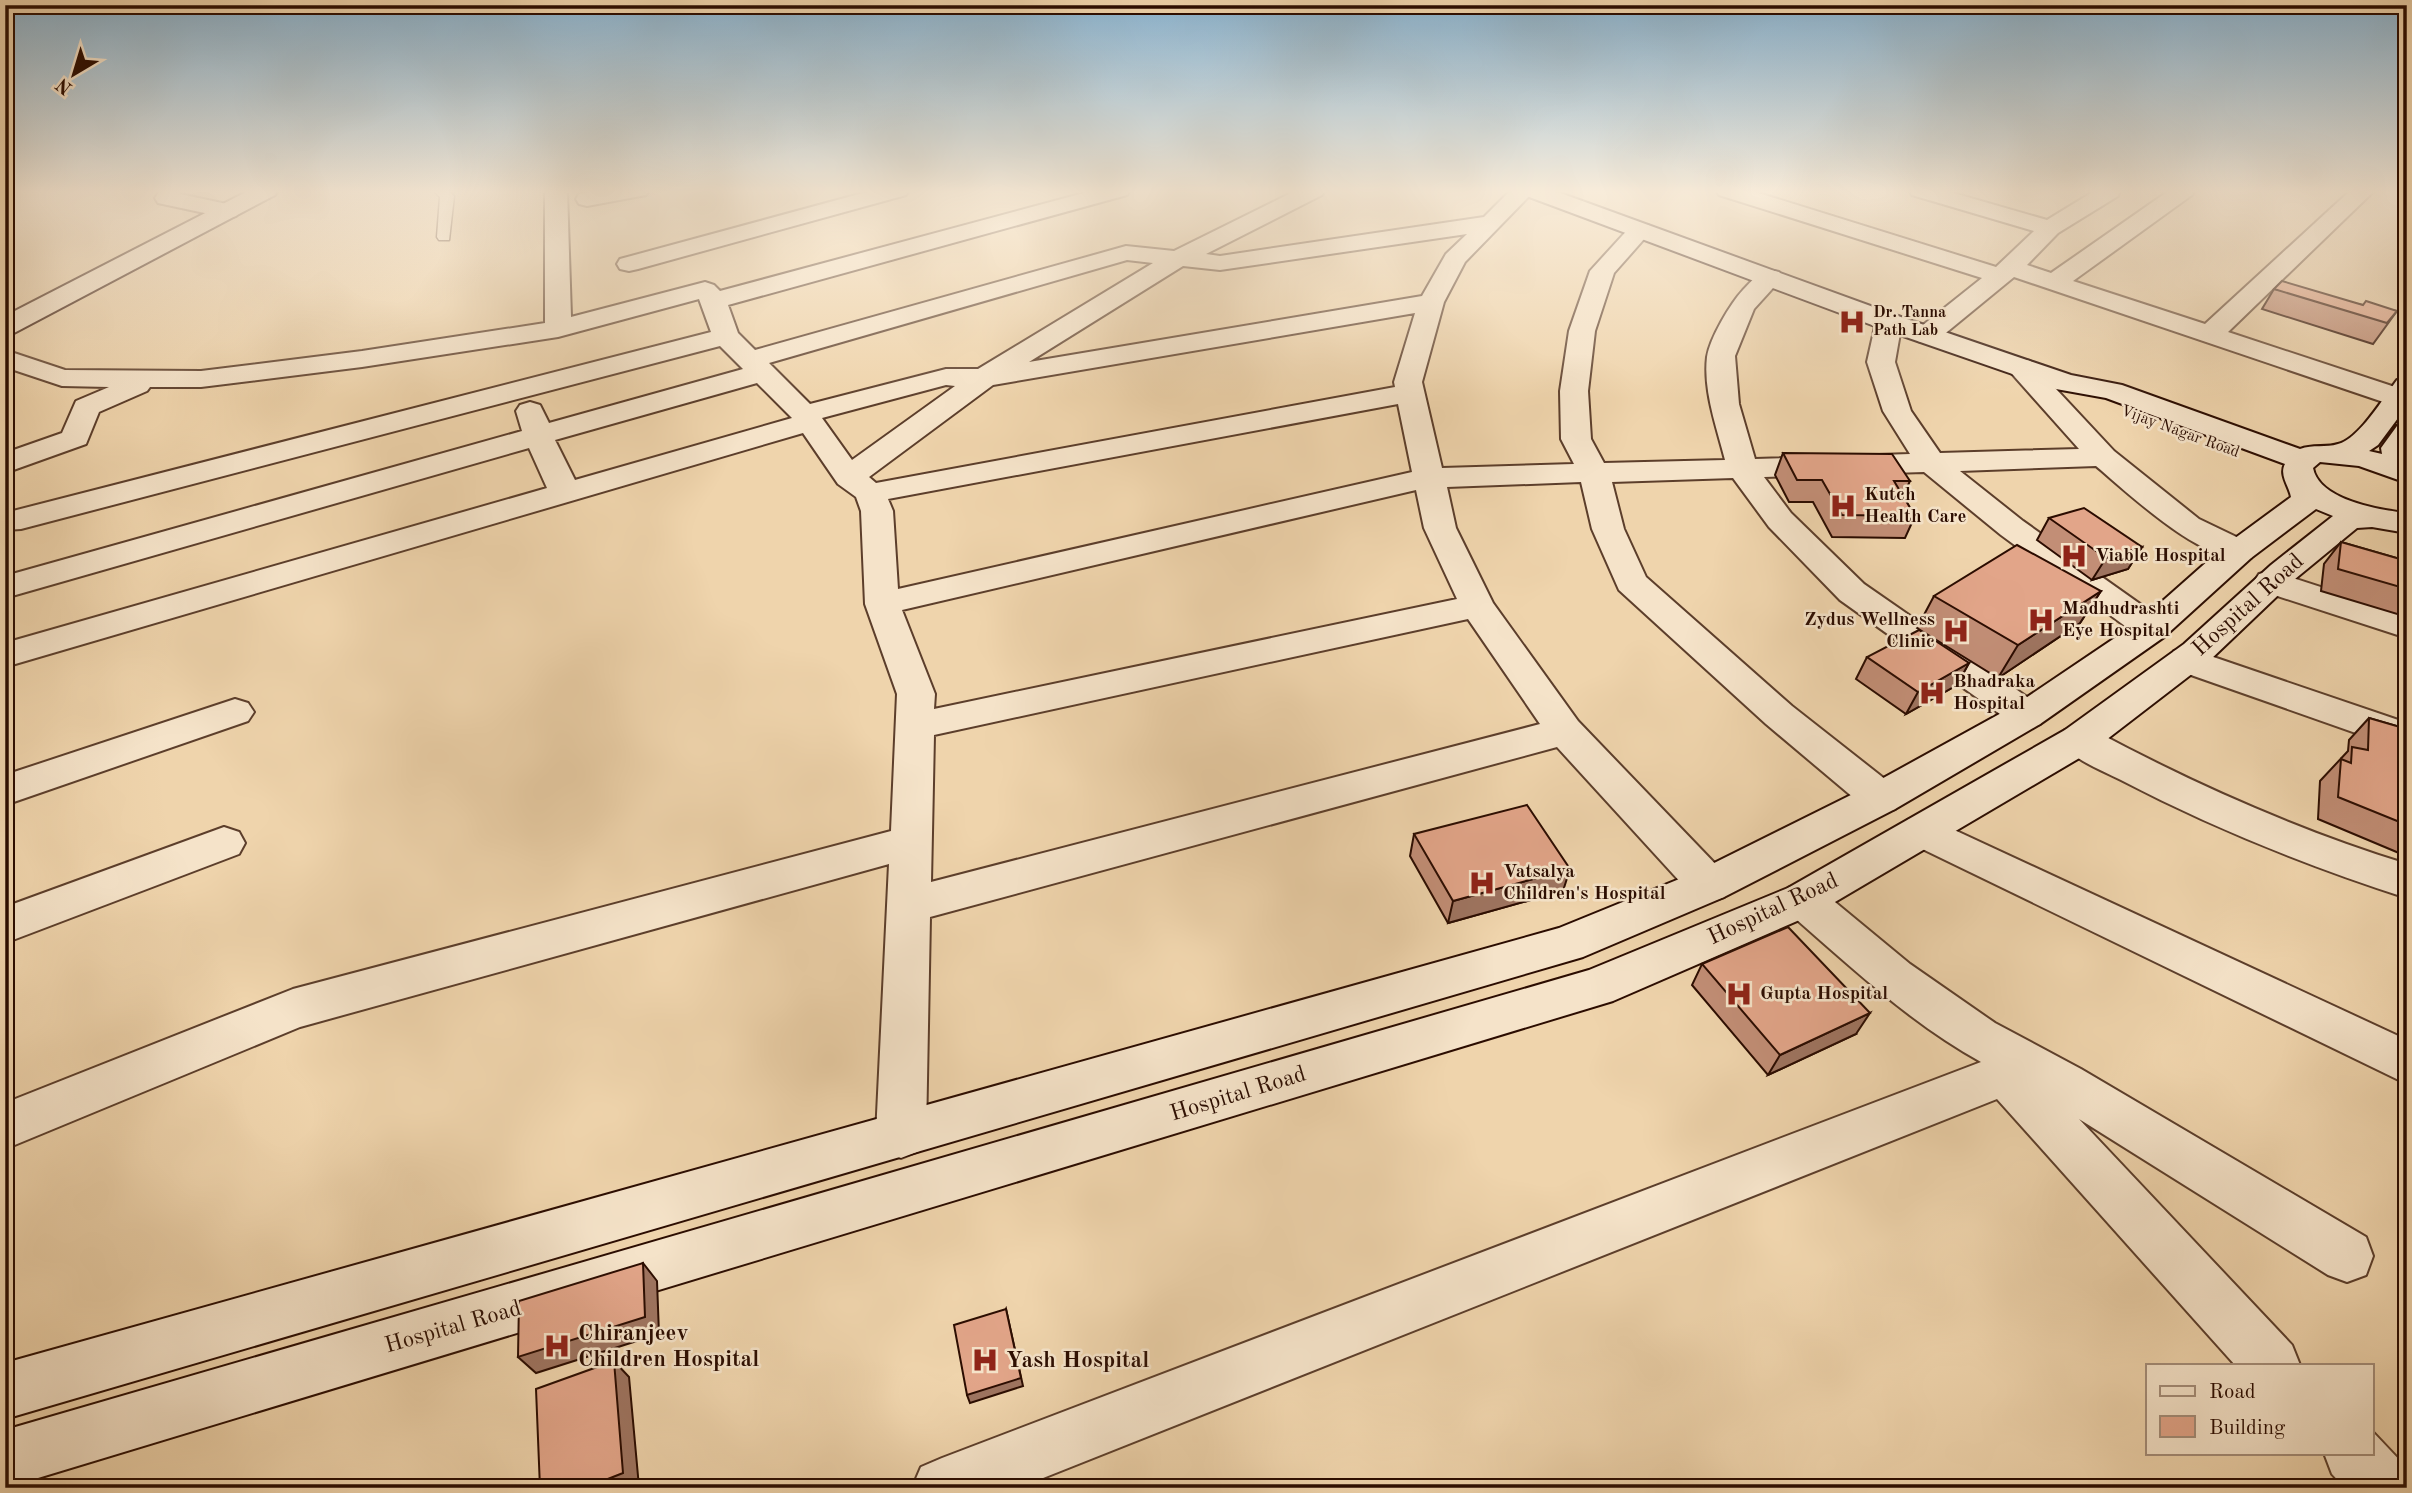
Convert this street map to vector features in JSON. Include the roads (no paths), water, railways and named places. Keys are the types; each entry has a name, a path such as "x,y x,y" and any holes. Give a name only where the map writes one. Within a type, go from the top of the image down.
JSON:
{"street":[{"path":"5,327 134,260"},
{"path":"557,260 558,329"},
{"path":"629,264 645,260"},
{"path":"714,301 865,260"},
{"path":"5,587 537,435 747,356 1101,260"},
{"path":"860,485 984,378 1176,260"},
{"path":"1193,260 1220,263 1243,260"},
{"path":"1455,260 1431,302 1408,382 1440,528 1477,606 1565,731 1709,885"},
{"path":"1612,260 1602,271 1581,331 1574,391 1576,439 1594,473 1608,529 1631,582 1779,715 1881,798"},
{"name":"Vijay Nagar Road","path":"1722,260 1889,322 2066,383 2097,402 2301,473 2330,503 2388,520"},
{"path":"1963,260 2054,282 2209,335 2404,395 2367,439 2344,454"},
{"path":"1927,335 2018,260"},
{"path":"2054,282 2086,260"},
{"path":"2209,335 2290,260"},
{"path":"1770,277 1742,307 1721,356 1725,404 1742,468 1780,520 1852,592 2027,715"},
{"path":"5,358 62,379 201,379 558,329 705,290 747,356 807,418 877,511 882,604 916,694 901,1135"},
{"path":"5,655 565,492 946,377 984,378 1431,302"},
{"path":"1889,322 1881,362 1897,411 1931,462 2012,528 2152,629"},
{"path":"10,523 521,379 747,356"},
{"path":"2020,367 2102,457 2188,526 2255,567 2407,627"},
{"path":"5,464 75,438 86,407 152,379"},
{"path":"521,379 537,435 565,492"},
{"path":"860,485 1411,393"},
{"path":"2404,472 2396,449 2407,432"},
{"path":"2301,473 2326,453 2363,457 2404,472"},
{"path":"882,604 1429,478 2102,457"},
{"name":"Hospital Road","path":"5,1459 1598,987 1803,900 2079,740 2187,660 2307,500 2301,473"},
{"name":"Hospital Road","path":"5,1391 1567,944 1709,885 1881,798 2027,715 2152,629 2255,567 2349,519 2388,520"},
{"path":"915,726 1477,606"},
{"path":"2187,660 2407,737"},
{"path":"5,790 235,712"},
{"path":"909,905 1565,731"},
{"path":"2079,740 2193,800 2348,864 2407,881"},
{"path":"1922,831 2407,1063"},
{"path":"5,1126 293,1009 911,842"},
{"path":"5,925 224,843"},
{"path":"1803,900 1894,977 1978,1037 2018,1070 2271,1364"},
{"path":"2018,1070 2347,1256"},
{"path":"943,1488 2018,1070"},
{"path":"2354,1454 2385,1488"}],"place":[{"name":"Dr. Tanna Path Lab","path":"1852,322"},
{"name":"Kutch Health Care","path":"1843,506"},
{"name":"Viable Hospital","path":"2074,556"},
{"name":"Madhudrashti Eye Hospital","path":"2041,620"},
{"name":"Zydus Wellness Clinic","path":"1956,631"},
{"name":"Bhadraka Hospital","path":"1932,693"},
{"name":"Vatsalya Children's Hospital","path":"1482,883"},
{"name":"Gupta Hospital","path":"1739,994"},
{"name":"Chiranjeev Children Hospital","path":"557,1346"},
{"name":"Yash Hospital","path":"985,1360"}]}
